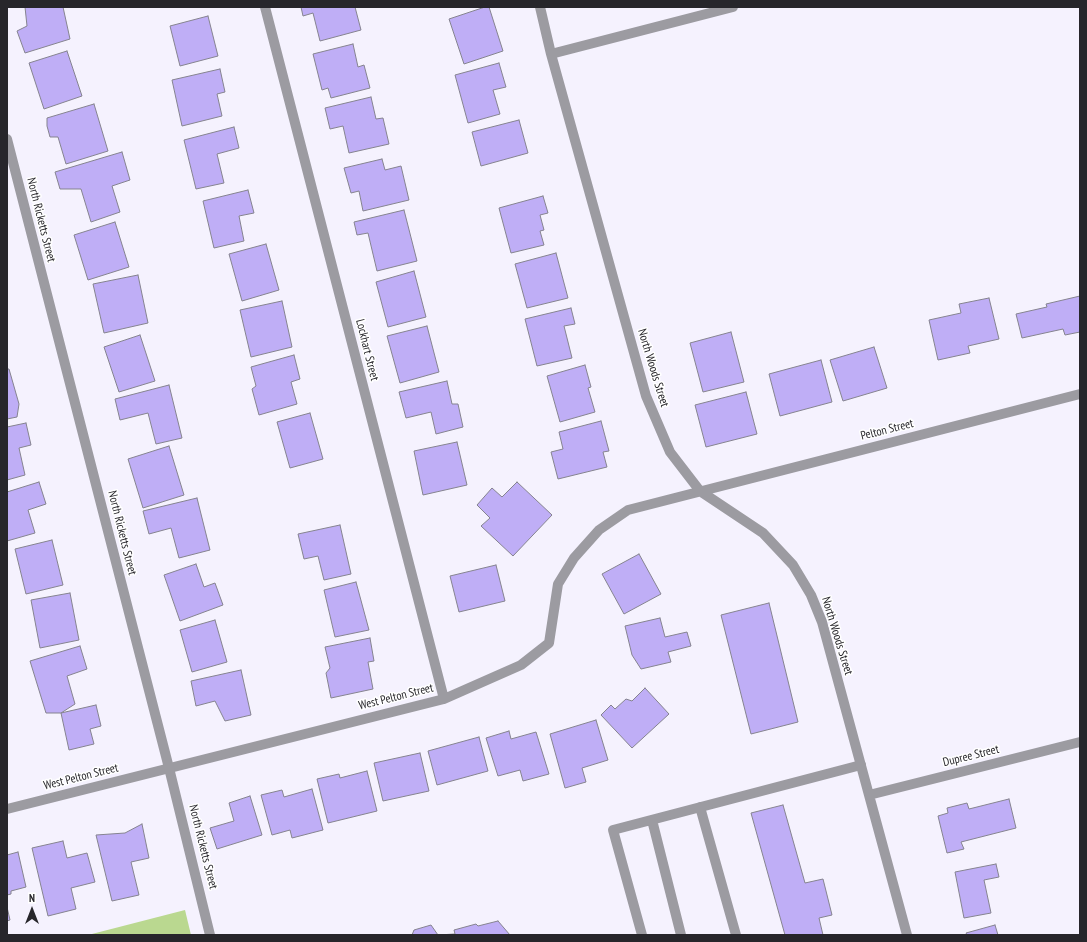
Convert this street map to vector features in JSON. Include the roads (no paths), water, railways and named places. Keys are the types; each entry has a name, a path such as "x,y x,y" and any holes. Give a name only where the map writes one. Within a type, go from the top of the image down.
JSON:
{"street":[{"name":"Lockhart Street","path":"265,7 444,699"},
{"name":"North Woods Street","path":"540,7 551,54 646,396 670,452 700,491 764,533 793,565 811,595 822,622 907,935"},
{"path":"551,54 733,7"},
{"name":"North Ricketts Street","path":"7,139 169,768 210,935"},
{"name":"Pelton Street","path":"700,491 1080,394"},
{"name":"West Pelton Street","path":"7,809 444,699 521,666 549,643 558,584 574,558 599,530 628,510 700,491"},
{"name":"Dupree Street","path":"869,795 1080,742"},
{"path":"642,935 613,830 861,765"},
{"path":"700,807 736,935"},
{"path":"652,820 681,935"}]}
